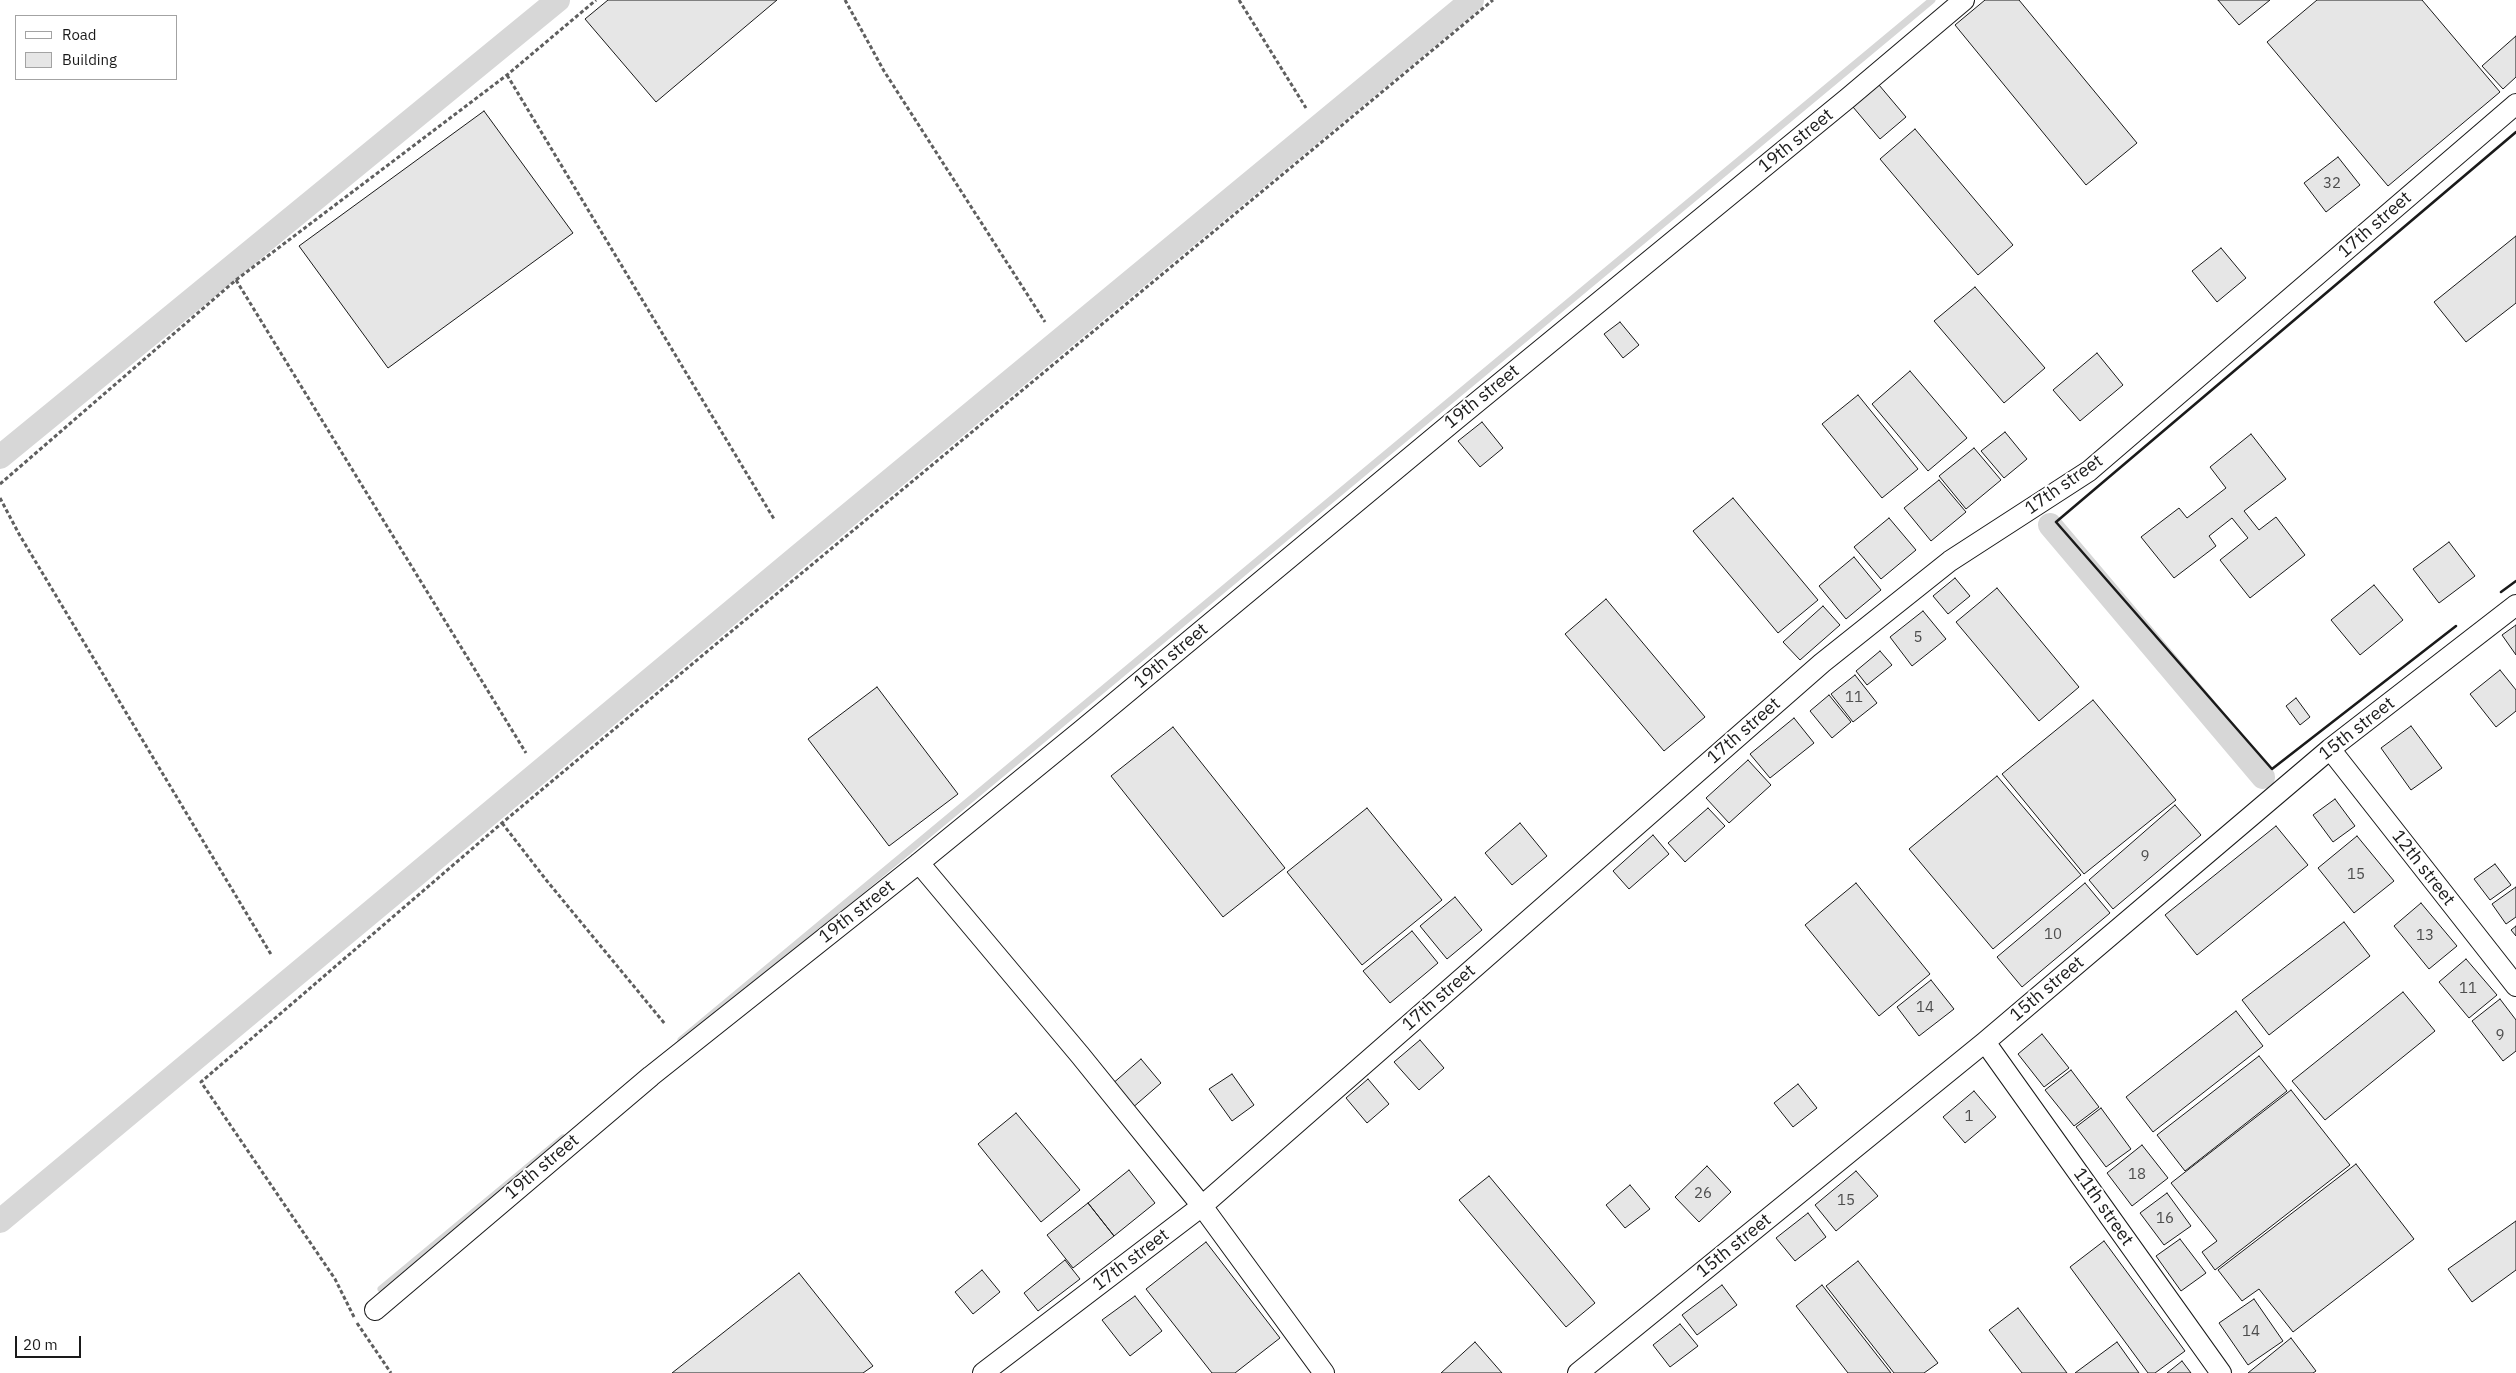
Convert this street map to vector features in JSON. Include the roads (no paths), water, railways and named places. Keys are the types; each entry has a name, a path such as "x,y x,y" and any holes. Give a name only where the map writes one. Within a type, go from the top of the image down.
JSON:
{"street":[{"name":"19th street","path":"375,1310 650,1076 919,863 1848,98 1964,0"},
{"name":"17th street","path":"983,1373 1202,1206 1822,663 1950,561 2089,471 2516,104"},
{"name":"15th street","path":"1578,1373 1985,1042 2330,749 2516,605"},
{"name":"12th street","path":"2330,749 2516,986"},
{"path":"919,863 1080,1055 1202,1206 1324,1373"},
{"name":"11th street","path":"1985,1042 2221,1373"}],"waterway":[{"path":"0,457 558,0"},
{"path":"0,1221 801,554 1472,0"},
{"path":"681,1040 1932,0"},
{"path":"2050,525 2263,777"},
{"path":"381,1289 563,1138"}]}
